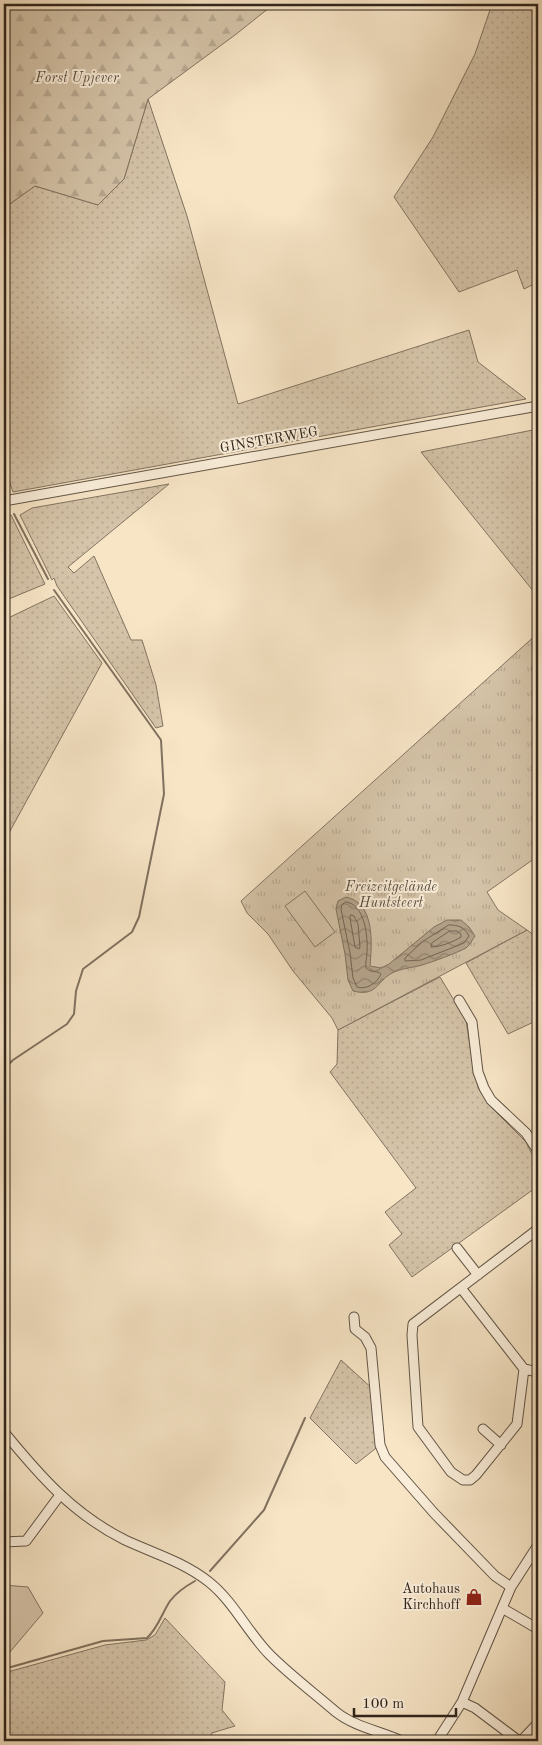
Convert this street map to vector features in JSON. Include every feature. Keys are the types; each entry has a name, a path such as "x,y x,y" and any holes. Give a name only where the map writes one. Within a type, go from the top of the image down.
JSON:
{"street":[{"name":"GINSTERWEG","path":"4,501 538,406"},
{"path":"459,1000 472,1022 478,1072 484,1088 491,1100 526,1133 538,1151"},
{"path":"524,1369 517,1424 476,1475 470,1480 463,1480 451,1472 418,1427 412,1335 413,1324 538,1229"},
{"path":"457,1248 478,1275"},
{"path":"461,1288 524,1369 538,1372"},
{"path":"354,1317 356,1329 365,1337 371,1348 380,1445 385,1457 434,1513 495,1576 511,1587"},
{"path":"483,1429 501,1445"},
{"path":"4,1432 40,1476 74,1508 123,1539 184,1566 210,1582 269,1654 343,1718 402,1741"},
{"path":"4,1542 26,1540 60,1495"},
{"path":"437,1741 462,1702 511,1587 538,1545"},
{"path":"502,1608 538,1629"},
{"path":"462,1702 476,1708 520,1741 538,1723"}],"green space":[{"name":"Forst Upjever","path":"4,4 274,4 148,99 124,179 98,205 35,186 4,208"},
{"path":"492,4 538,4 538,156 535,162 538,168 538,282 524,289 517,270 459,292 394,197 433,137 475,54"},
{"path":"148,99 187,216 238,404 469,330 478,362 526,399 13,492 4,466 4,208 35,186 98,205 124,179"},
{"path":"538,429 538,597 421,452"},
{"path":"169,484 68,567 74,573 94,556 131,640 142,640 156,685 163,726 156,728 57,586 54,578 52,580 20,515 32,508"},
{"path":"11,515 45,584 4,601 4,517"},
{"path":"54,596 102,663 4,842 4,620"},
{"name":"Freizeitgelände Huntsteert","path":"538,633 538,856 487,892 498,910 527,930 338,1030 332,1018 293,971 268,934 247,913 241,901"},
{"path":"305,891 335,932 315,947 285,906"},
{"path":"527,930 538,938 538,1020 508,1034 466,963"},
{"path":"440,977 466,1020 474,1072 479,1089 490,1106 526,1142 538,1167 538,1186 412,1277 389,1245 402,1234 385,1212 416,1188 330,1072 337,1064 338,1030"},
{"path":"341,1360 375,1391 380,1445 356,1464 310,1418"},
{"path":"4,1585 28,1587 43,1613 4,1659"},
{"path":"165,1618 225,1682 222,1710 235,1726 212,1733 209,1741 4,1741 4,1673 105,1645 146,1640 155,1635"}],"water":[{"path":"346,897 362,907 367,915 371,936 370,966 381,968 389,964 434,927 447,920 461,920 475,936 467,947 462,950 426,964 392,973 376,988 367,992 353,991 348,980 336,909 338,901"}],"waterway":[{"path":"14,514 48,579"},
{"path":"4,1069 13,1060 67,1024 74,1014 76,991 83,969 132,932 139,917 164,794 161,740 54,590"},
{"path":"210,1571 264,1510 305,1418"},
{"path":"4,1669 103,1641 147,1638 154,1630 172,1598 195,1581"}],"place":[{"name":"Autohaus Kirchhoff","path":"474,1597"}]}
